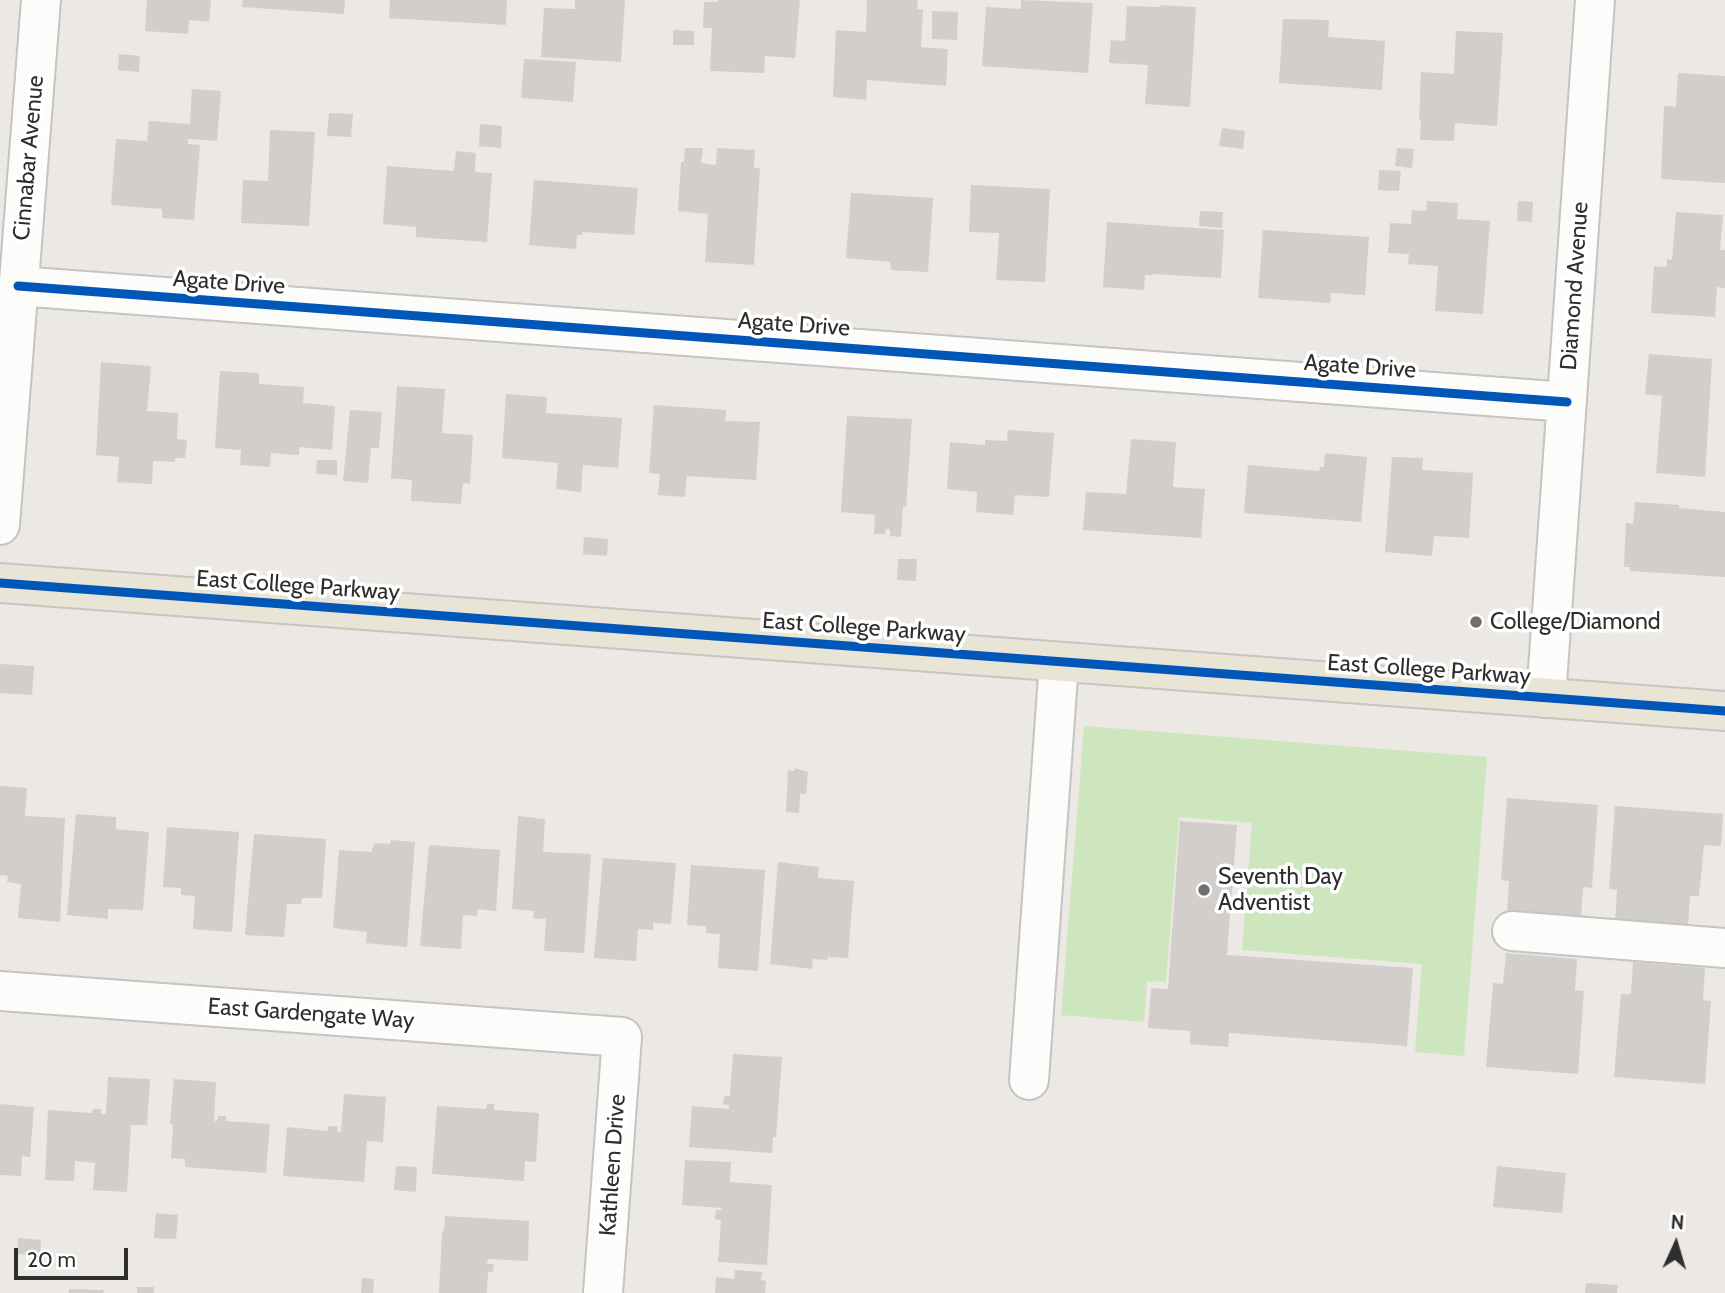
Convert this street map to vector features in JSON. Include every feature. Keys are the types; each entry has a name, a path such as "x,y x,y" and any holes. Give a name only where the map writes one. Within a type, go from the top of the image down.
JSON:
{"main road":[{"name":"East College Parkway","path":"0,583 1725,711"}],"street":[{"name":"Cinnabar Avenue","path":"0,525 41,0"},
{"name":"Diamond Avenue","path":"1546,698 1595,0"},
{"name":"Agate Drive","path":"18,286 1567,402"},
{"path":"1028,1080 1059,662"},
{"path":"1511,931 1725,948"},
{"name":"East Gardengate Way","path":"0,992 622,1037"},
{"name":"Kathleen Drive","path":"603,1293 622,1037"}],"green space":[{"path":"1084,726 1487,757 1464,1056 1415,1052 1422,964 1242,950 1252,823 1179,817 1166,982 1147,981 1144,1022 1061,1015"}],"building":[{"path":"147,0 211,0 209,22 189,20 188,34 145,31"},
{"path":"243,0 345,0 344,14 242,7"},
{"path":"390,0 507,0 506,25 389,18"},
{"path":"575,0 625,0 621,62 541,57 544,8 575,9"},
{"path":"800,0 795,58 765,56 764,73 710,71 712,28 703,28 704,2"},
{"path":"867,0 918,0 917,9 923,10 921,47 948,49 946,86 867,80 866,100 833,97 836,30 866,32"},
{"path":"1021,0 1093,3 1088,73 982,66 986,7 1021,9"},
{"path":"1127,6 1196,7 1190,107 1145,104 1148,65 1109,63 1111,40 1125,41"},
{"path":"932,11 958,12 957,40 932,39"},
{"path":"1283,19 1329,20 1328,37 1385,41 1382,90 1279,83"},
{"path":"673,30 694,31 694,45 673,45"},
{"path":"1456,31 1503,33 1497,126 1455,123 1454,141 1420,140 1421,72 1454,74"},
{"path":"119,54 140,56 139,72 118,70"},
{"path":"524,59 576,62 573,102 521,98"},
{"path":"1678,73 1725,76 1725,183 1661,179 1664,106 1676,107"},
{"path":"192,89 221,91 217,141 188,139 188,144 200,145 194,220 162,218 162,209 111,205 116,139 147,141 149,121 190,124"},
{"path":"329,113 353,114 351,137 327,136"},
{"path":"480,124 502,126 501,148 479,146"},
{"path":"1222,128 1245,131 1243,149 1219,146"},
{"path":"270,130 315,132 309,226 241,223 243,180 268,181"},
{"path":"685,148 703,148 701,163 716,165 717,148 755,150 754,168 760,168 754,265 705,262 708,214 678,211 681,162 684,162"},
{"path":"1397,148 1414,149 1412,168 1395,166"},
{"path":"456,151 476,153 475,172 492,173 487,242 416,237 416,227 383,224 387,166 454,171"},
{"path":"1379,170 1401,171 1399,191 1378,190"},
{"path":"534,180 638,188 634,235 582,232 582,235 577,235 576,249 529,245"},
{"path":"971,185 1050,189 1045,282 996,280 999,233 969,232"},
{"path":"851,193 933,198 928,272 891,270 890,262 846,258"},
{"path":"1427,201 1458,203 1457,219 1490,221 1483,314 1435,311 1438,266 1408,264 1409,254 1388,253 1390,223 1411,224 1412,210 1426,211"},
{"path":"1518,201 1533,202 1532,222 1517,221"},
{"path":"1200,211 1223,212 1222,228 1199,226"},
{"path":"1676,212 1723,215 1720,250 1725,250 1725,288 1717,287 1715,317 1651,313 1654,266 1667,267 1667,259 1672,260"},
{"path":"1107,222 1224,230 1221,278 1152,274 1145,275 1144,290 1103,287"},
{"path":"1263,230 1369,237 1365,295 1331,293 1330,303 1258,298"},
{"path":"1649,354 1712,359 1705,477 1656,473 1662,396 1645,394"},
{"path":"101,362 151,366 147,411 178,413 177,439 187,440 185,458 175,458 175,462 153,461 152,484 117,482 119,457 96,455"},
{"path":"220,371 259,373 259,384 304,387 303,403 335,406 332,450 299,447 299,455 271,453 270,467 240,465 241,450 215,448"},
{"path":"397,386 445,389 442,433 473,435 470,484 463,483 461,504 411,501 412,480 391,478"},
{"path":"506,394 547,397 546,413 622,418 618,468 583,465 581,492 556,489 558,463 502,458"},
{"path":"654,405 726,410 725,421 760,422 756,480 687,476 685,497 658,495 660,474 649,473"},
{"path":"350,410 382,412 379,448 371,448 368,483 343,481"},
{"path":"847,416 912,419 906,507 903,506 901,537 890,536 890,529 886,529 885,534 874,534 875,515 841,512"},
{"path":"1008,430 1054,433 1049,497 1015,495 1013,515 976,512 977,492 947,489 950,442 985,445 985,440 1007,441"},
{"path":"1131,439 1176,442 1173,487 1205,489 1201,538 1083,530 1086,492 1126,494"},
{"path":"1325,453 1367,457 1361,522 1244,513 1248,465 1319,471 1320,467 1324,467"},
{"path":"1392,457 1423,458 1422,470 1473,473 1469,538 1434,536 1432,556 1385,552"},
{"path":"317,460 337,460 337,475 316,474"},
{"path":"1635,502 1725,512 1725,577 1630,571 1630,567 1624,567 1626,523 1633,524"},
{"path":"584,537 608,539 607,556 583,554"},
{"path":"898,559 917,559 916,581 897,580"},
{"path":"0,664 34,666 32,695 0,693"},
{"path":"794,768 808,772 806,794 800,794 799,813 786,812 788,770 794,771"},
{"path":"0,786 27,788 25,816 65,818 60,922 18,918 21,884 7,882 8,876 0,875"},
{"path":"1507,798 1598,805 1592,888 1583,887 1581,918 1507,913 1509,881 1501,880"},
{"path":"1615,806 1723,814 1721,846 1704,845 1699,896 1690,896 1688,927 1615,922 1617,890 1609,889"},
{"path":"76,814 116,817 116,829 149,832 143,910 108,909 108,919 67,915"},
{"path":"518,816 545,819 543,852 591,854 584,953 544,951 546,919 533,918 534,911 512,909"},
{"name":"Seventh Day Adventist","path":"1180,821 1237,825 1227,955 1413,968 1407,1046 1229,1033 1228,1047 1190,1044 1190,1031 1148,1028 1151,988 1168,989"},
{"path":"167,827 239,832 232,932 193,929 195,896 181,895 181,888 163,887"},
{"path":"254,834 326,839 322,898 302,898 301,904 287,904 284,937 245,935"},
{"path":"391,840 415,842 407,947 366,943 367,932 333,928 339,850 371,852 375,843 390,844"},
{"path":"429,845 500,850 496,911 478,909 477,916 463,915 461,949 420,946"},
{"path":"603,858 676,863 671,924 653,923 653,930 638,929 636,961 594,958"},
{"path":"778,862 819,867 818,878 854,881 848,958 813,959 812,969 770,964"},
{"path":"691,865 765,870 758,971 718,968 720,934 706,933 706,926 687,925"},
{"path":"1506,953 1577,959 1575,990 1584,991 1578,1074 1486,1067 1493,983 1503,984"},
{"path":"1633,962 1705,968 1703,1000 1711,1001 1705,1084 1614,1077 1621,994 1631,994"},
{"path":"733,1054 782,1057 776,1137 773,1137 772,1153 689,1147 692,1106 729,1109 729,1105 723,1104 724,1096 730,1096"},
{"path":"108,1077 150,1079 147,1125 131,1125 127,1192 93,1190 95,1163 75,1161 74,1181 45,1180 48,1110 92,1113 93,1109 101,1109 101,1114 106,1114"},
{"path":"174,1079 216,1082 214,1121 217,1121 218,1116 226,1116 226,1121 270,1124 266,1173 185,1167 185,1159 171,1158 173,1125 170,1124"},
{"path":"344,1094 386,1097 383,1142 367,1141 364,1182 283,1176 287,1127 328,1131 328,1126 338,1127 337,1132 341,1132"},
{"path":"0,1104 34,1107 30,1157 22,1156 21,1176 0,1175"},
{"path":"487,1104 494,1104 494,1110 539,1113 536,1162 525,1161 524,1181 432,1174 437,1106 486,1109"},
{"path":"685,1160 731,1162 730,1182 772,1185 767,1265 718,1262 721,1220 715,1219 716,1210 721,1208 682,1205"},
{"path":"396,1166 417,1167 416,1192 394,1190"},
{"path":"1497,1166 1566,1173 1562,1213 1493,1207"},
{"path":"156,1213 178,1215 176,1239 154,1238"},
{"path":"445,1216 529,1221 528,1261 488,1259 487,1264 494,1264 493,1272 488,1272 487,1293 439,1293"},
{"path":"18,1238 41,1240 40,1256 17,1254"},
{"path":"735,1270 762,1272 761,1280 766,1281 765,1293 715,1293 716,1277 734,1279"},
{"path":"362,1278 374,1279 373,1293 361,1293"},
{"path":"1586,1283 1618,1285 1617,1293 1585,1293"},
{"path":"137,1287 154,1287 154,1293 137,1293"},
{"path":"69,1289 104,1290 103,1293 69,1293"}],"cycle path":[{"path":"18,286 1567,402"},
{"path":"0,583 1725,711"}],"place":[{"name":"College/Diamond","path":"1476,622"},
{"name":"Seventh Day Adventist","path":"1204,890"}]}
